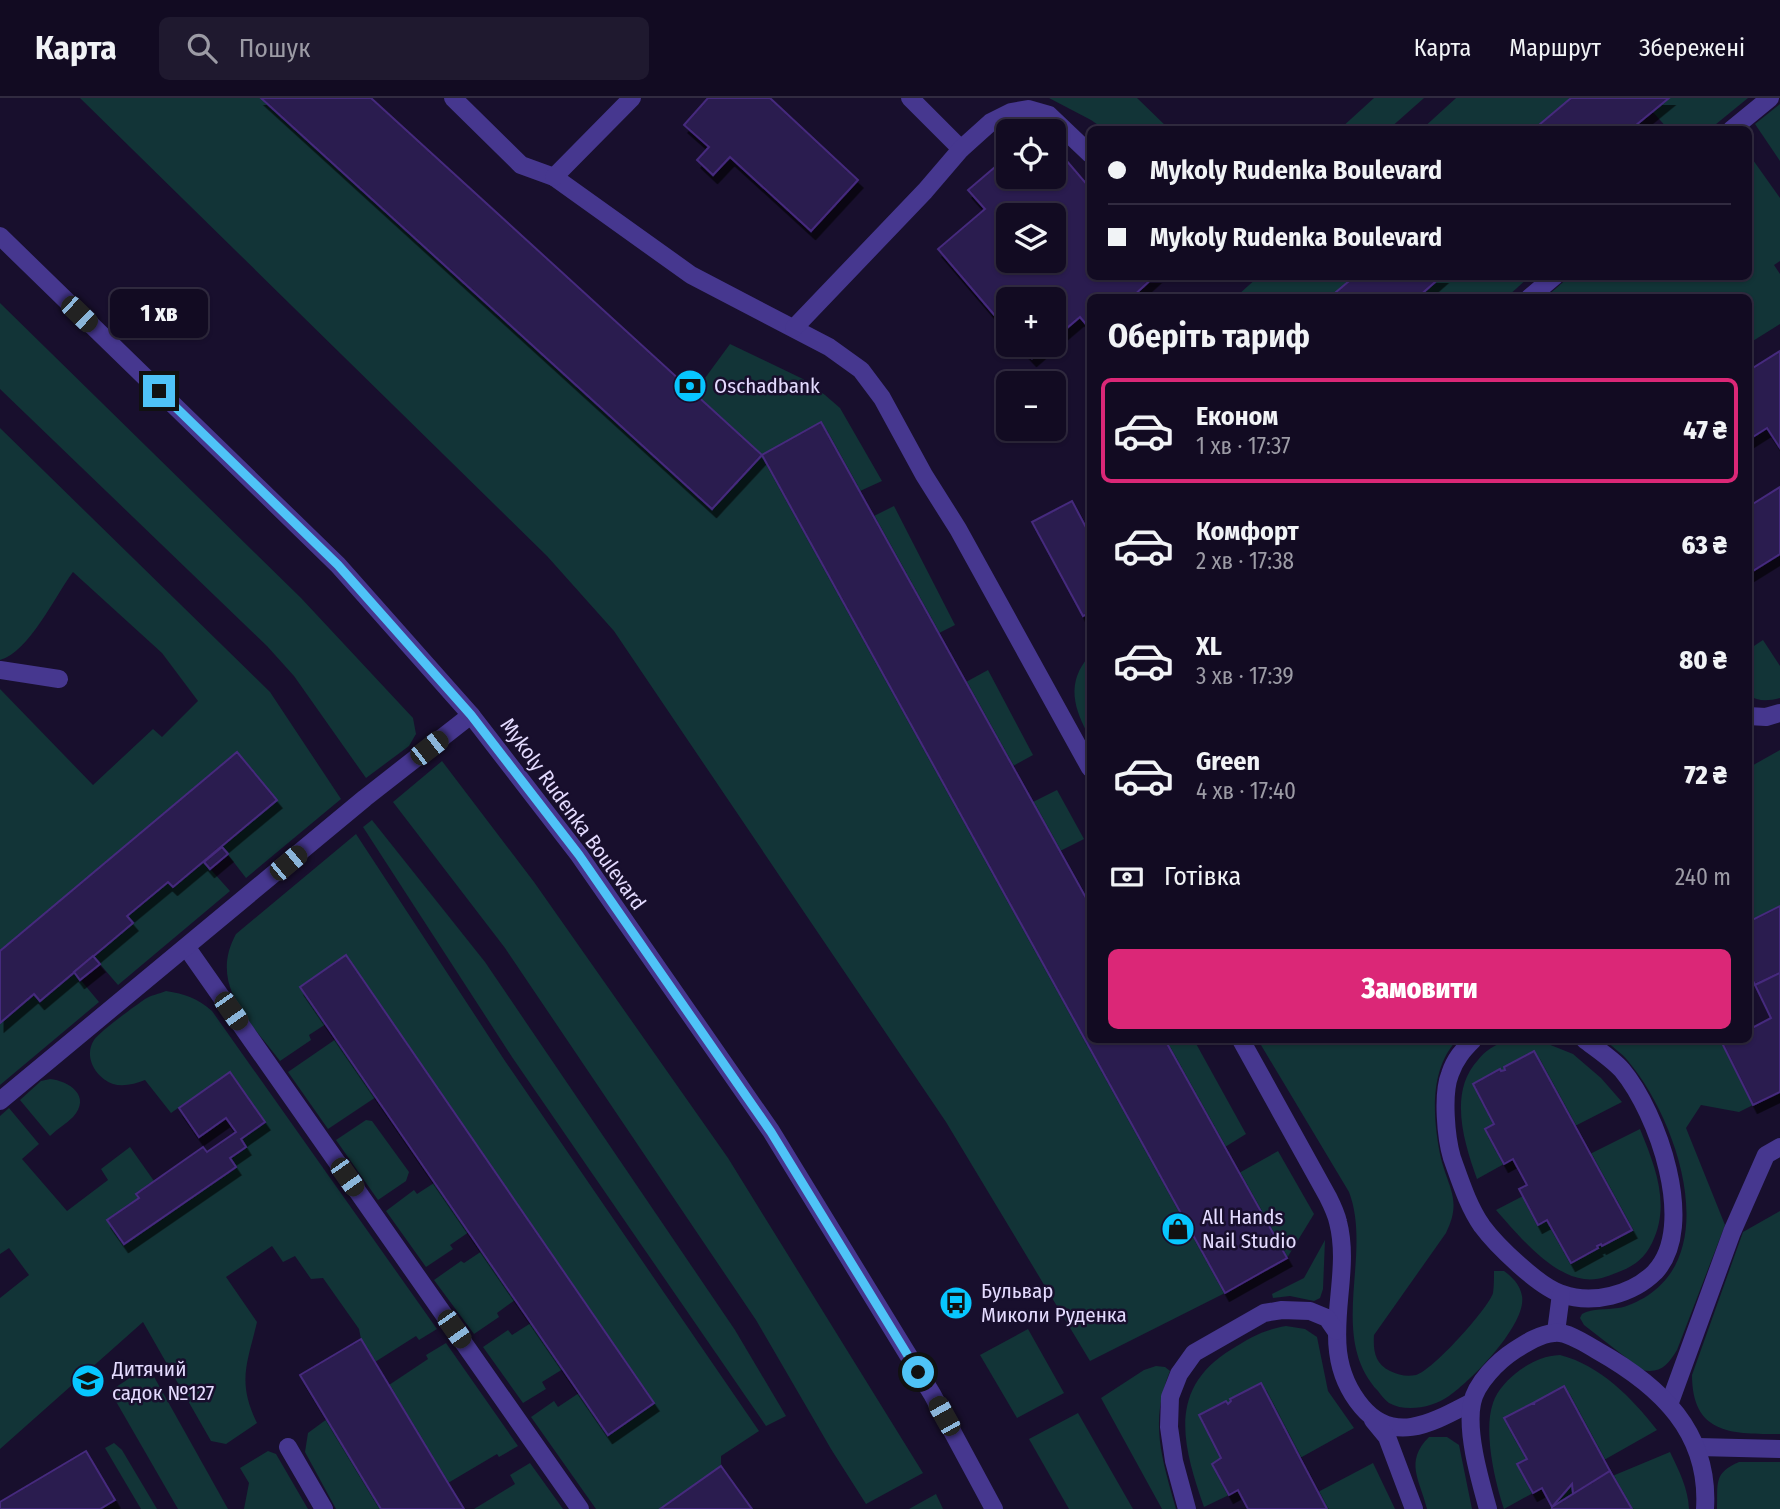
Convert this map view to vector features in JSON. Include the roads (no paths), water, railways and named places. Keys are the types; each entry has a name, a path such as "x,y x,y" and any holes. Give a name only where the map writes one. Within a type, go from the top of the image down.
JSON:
{"street":[{"path":"453,98 521,165 554,177 691,275 829,347 861,370 882,398 1010,620 1087,762"},
{"path":"554,177 632,98"},
{"path":"910,98 961,149"},
{"path":"1736,126 1769,98"},
{"path":"794,328 925,191 961,149 991,122 1011,112 1028,109 1049,115 1087,151"},
{"name":"Mykoly Rudenka Boulevard","path":"0,236 338,565 471,715 579,855 771,1132 932,1394 995,1509"},
{"path":"1534,294 1550,280"},
{"path":"0,670 59,679"},
{"path":"1752,716 1766,717 1780,713"},
{"path":"0,1101 365,798 471,715"},
{"path":"187,948 580,1509"},
{"path":"1243,1043 1328,1197 1339,1223 1336,1331 1341,1371 1355,1398 1387,1437 1414,1509"},
{"path":"1470,1043 1460,1052 1448,1076 1446,1113 1451,1152 1460,1180 1481,1225 1507,1254 1561,1294 1596,1299 1631,1290 1656,1270 1673,1238 1674,1204 1666,1160 1646,1107 1621,1070 1589,1043"},
{"path":"1670,1405 1732,1232 1766,1155 1780,1147"},
{"path":"1556,1332 1561,1294"},
{"path":"1187,1509 1174,1461 1169,1427 1170,1397 1179,1374 1194,1353 1264,1313 1282,1310 1310,1311 1327,1318 1336,1331"},
{"path":"1488,1509 1472,1430 1472,1402 1483,1381 1503,1358 1531,1340 1556,1332 1582,1342 1615,1360 1670,1405 1698,1447 1706,1494 1705,1509"},
{"path":"1373,1420 1406,1430 1439,1419 1472,1402"},
{"path":"288,1447 324,1509"},
{"path":"1698,1447 1780,1449"}],"place":[{"name":"Oschadbank","path":"690,386"},
{"name":"All Hands Nail Studio","path":"1178,1229"},
{"name":"Бульвар Миколи Руденка","path":"956,1303"},
{"name":"Дитячий садок №127","path":"88,1381"}]}
